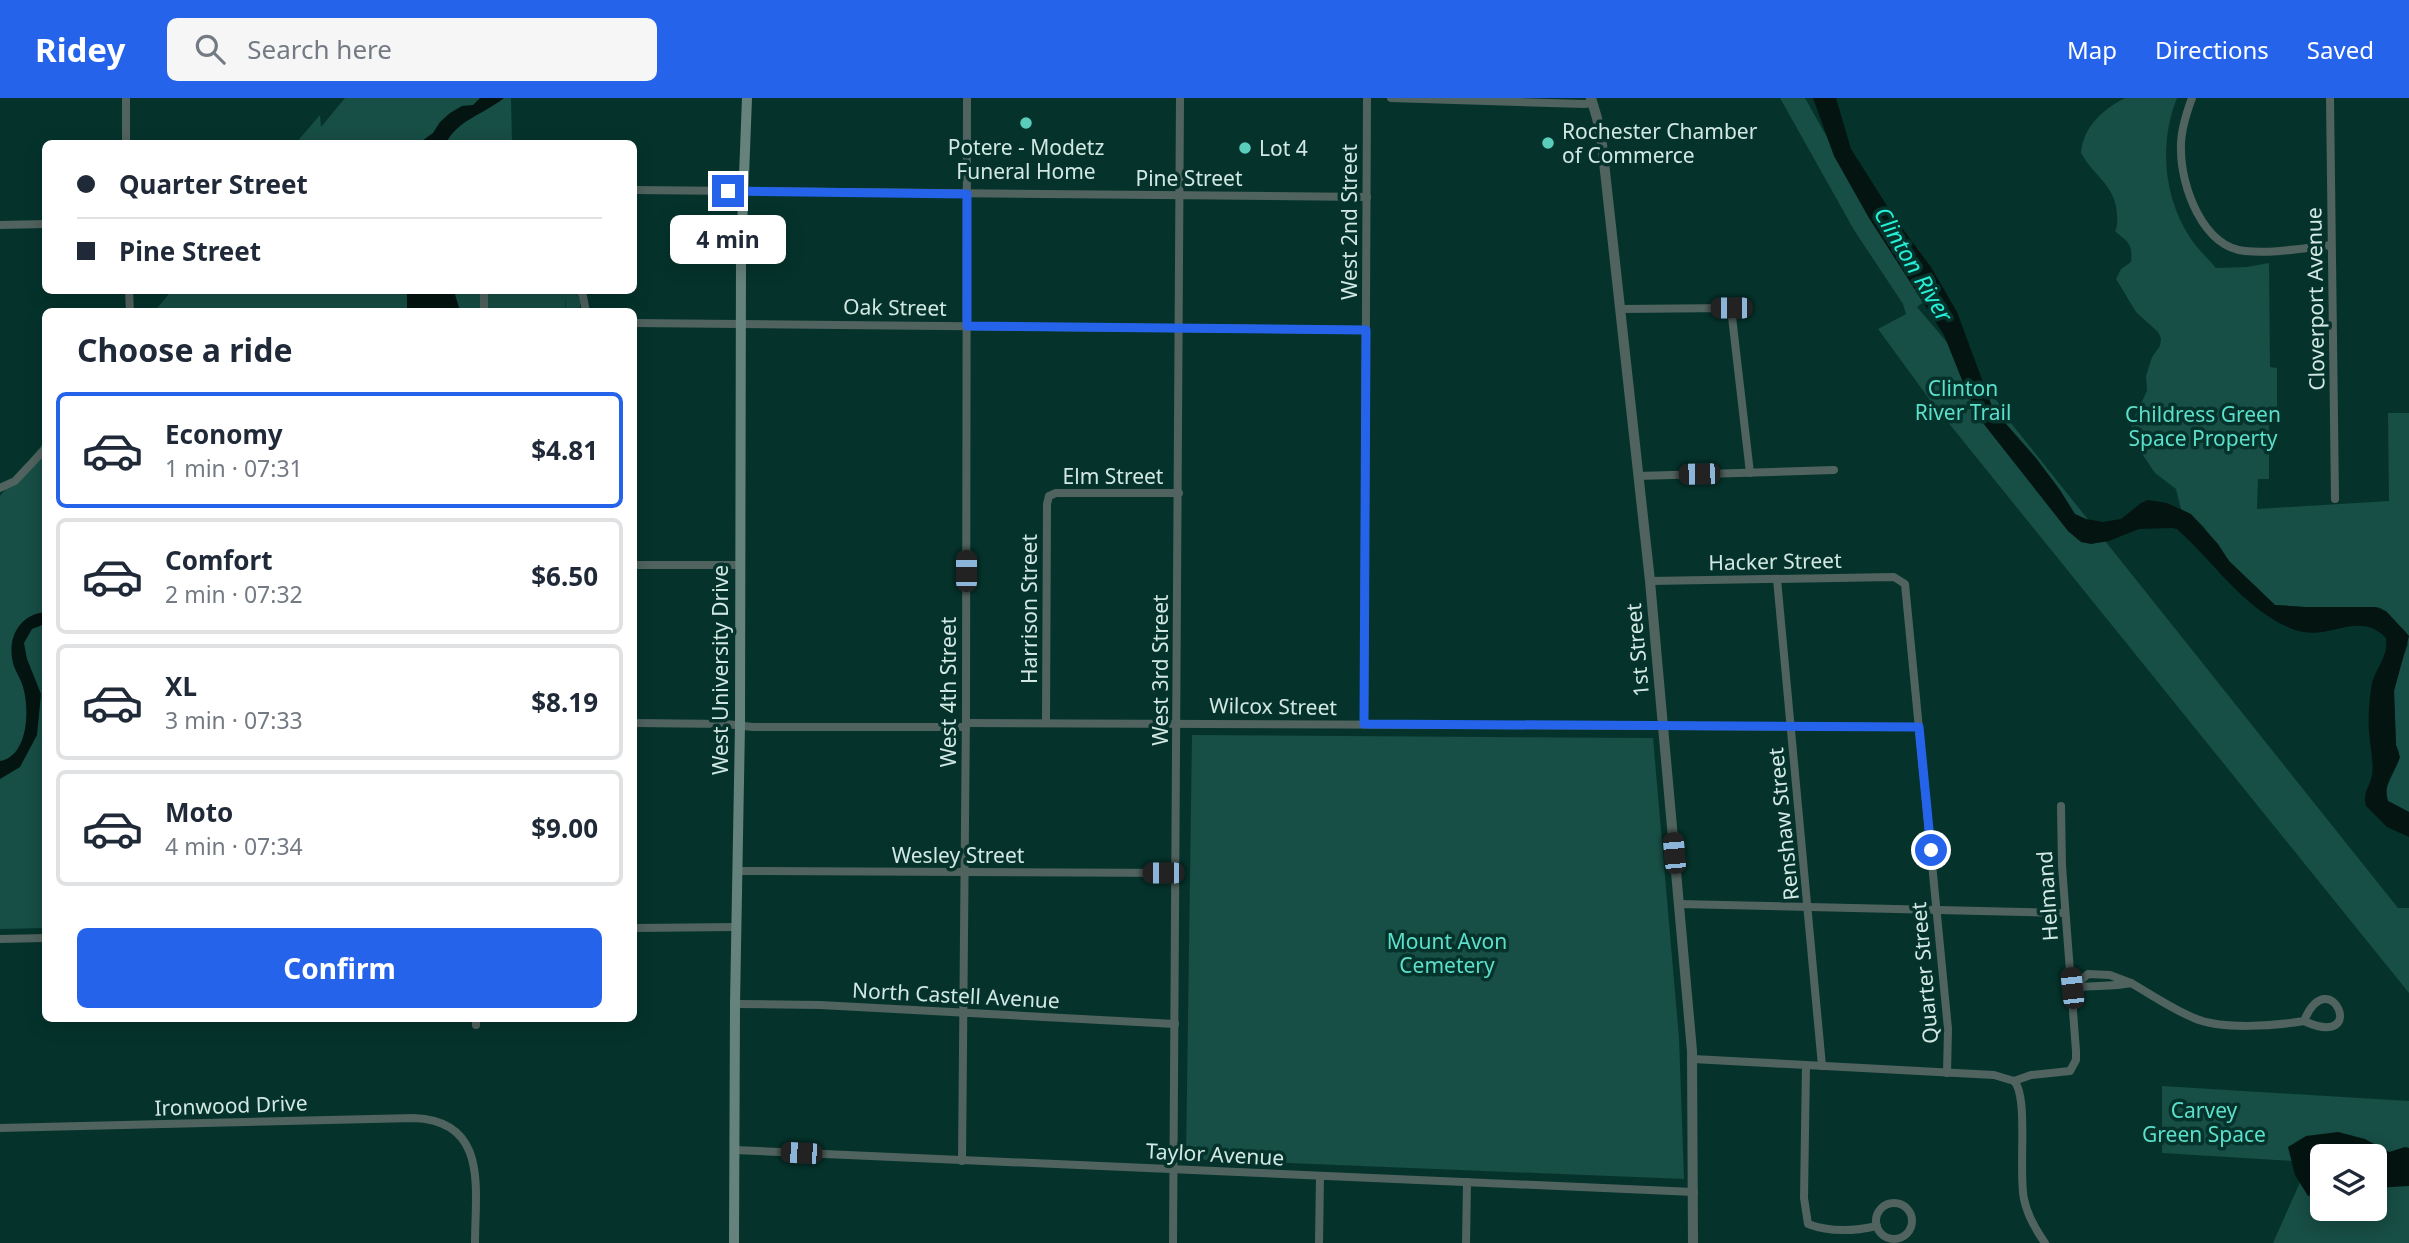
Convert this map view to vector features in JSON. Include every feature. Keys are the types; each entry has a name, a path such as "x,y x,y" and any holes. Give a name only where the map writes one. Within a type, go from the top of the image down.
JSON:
{"main road":[{"name":"West University Drive","path":"734,1243 741,324 747,98"}],"street":[{"path":"126,98 126,140"},
{"name":"West 4th Street","path":"962,1161 967,98"},
{"name":"West 3rd Street","path":"1173,1243 1180,98"},
{"name":"West 2nd Street","path":"1364,724 1367,98"},
{"path":"1391,98 1584,104 1591,100"},
{"path":"2192,98 2180,150 2191,198 2212,236 2228,246 2244,251 2331,245"},
{"name":"Cloverport Avenue","path":"2330,98 2334,499"},
{"name":"1st Street","path":"1591,100 1599,123 1602,144 1650,581 1693,1059 1693,1243"},
{"name":"Pine Street","path":"637,190 1367,197"},
{"path":"0,225 42,224"},
{"path":"1620,309 1731,308 1750,473"},
{"name":"Oak Street","path":"637,323 1366,330"},
{"path":"0,488 15,481 42,452"},
{"path":"1638,476 1834,470"},
{"name":"Elm Street","path":"1049,496 1056,493 1179,494"},
{"name":"Harrison Street","path":"1046,722 1046,504 1049,496"},
{"path":"637,565 740,565"},
{"name":"Hacker Street","path":"1650,581 1894,577 1901,580"},
{"name":"Renshaw Street","path":"1777,579 1822,1066"},
{"name":"Quarter Street","path":"1901,580 1907,592 1948,1039 1947,1073"},
{"name":"Wilcox Street","path":"637,723 966,725 1177,722 1919,727"},
{"name":"Helmand","path":"2014,1080 2031,1074 2064,1073 2074,1067 2076,1051 2060,824 2062,806"},
{"name":"Wesley Street","path":"738,871 1177,873"},
{"path":"1678,904 2065,913"},
{"path":"637,928 737,927"},
{"path":"0,939 42,938"},
{"path":"2072,988 2086,985 2110,987 2131,983 2206,1022 2277,1026 2304,1021 2321,1028 2330,1028 2338,1022 2340,1008 2327,999 2309,1009 2304,1021"},
{"name":"North Castell Avenue","path":"734,1004 1175,1024"},
{"path":"1693,1059 1994,1075 2014,1080 2021,1097 2024,1198 2031,1220 2045,1243"},
{"path":"1806,1066 1804,1198 1808,1224 1820,1228 1860,1230 1877,1226"},
{"name":"Ironwood Drive","path":"0,1128 414,1118 437,1121 459,1135 474,1160 475,1243"},
{"name":"Taylor Avenue","path":"734,1150 1694,1192"},
{"path":"1319,1243 1320,1176"},
{"path":"1466,1243 1467,1182"},
{"path":"1891,1203 1902,1205 1910,1214 1909,1231 1899,1238 1883,1235 1877,1226 1876,1220 1881,1209 1891,1203"}],"green space":[{"path":"345,98 511,98 512,140 298,140 320,115 321,127"},
{"name":"Clinton River Trail","path":"1780,98 1805,98 1864,203 1928,299 1917,307 2003,408 2003,413 2398,908 2409,908 2409,993 1930,400 1878,329 1906,314 1903,304 1854,230"},
{"name":"Childress Green Space Property","path":"2125,98 2177,98 2168,133 2167,170 2174,206 2199,250 2216,268 2269,263 2270,367 2277,368 2277,412 2269,413 2269,479 2258,479 2257,509 2389,501 2388,413 2409,413 2409,812 2388,801 2386,789 2398,762 2394,691 2397,672 2408,645 2406,632 2381,608 2275,605 2229,561 2203,526 2181,509 2176,489 2155,473 2130,436 2132,422 2147,391 2146,376 2152,357 2160,346 2161,338 2136,312 2116,279 2121,269 2131,262 2130,246 2115,231 2117,215 2113,196 2081,153 2090,127 2109,108"},
{"path":"169,294 577,294 580,299 580,308 566,308 566,297 565,308 157,308"},
{"path":"42,445 42,928 0,929 0,496"},
{"name":"Mount Avon Cemetery","path":"1192,735 1653,738 1679,1038 1684,1179 1186,1159"},
{"name":"Carvey Green Space","path":"2162,1086 2409,1101 2409,1243 2273,1243 2309,1162 2162,1153"}],"water":[{"path":"480,98 504,98 464,123 448,140 423,140 450,113 462,106 473,105"},
{"name":"Clinton River","path":"1813,98 1836,98 1851,149 1896,220 1931,267 1957,312 1993,409 2036,458 2075,514 2103,522 2121,519 2148,500 2167,503 2191,514 2218,544 2229,561 2275,605 2375,607 2386,611 2409,636 2394,691 2396,745 2400,757 2388,784 2387,795 2388,801 2409,812 2409,837 2387,827 2366,806 2365,801 2372,770 2370,694 2372,682 2385,652 2386,638 2365,626 2308,633 2277,622 2232,586 2177,529 2139,529 2109,541 2091,544 2081,542 2068,531 1983,423 1968,395 1944,335 1869,218 1834,156"},
{"path":"407,294 455,294 459,308 407,308"},
{"path":"42,613 42,625 32,629 24,643 27,659 41,694 37,735 20,767 0,779 0,761 16,751 25,731 25,697 14,666 12,645 17,629 36,614"},
{"path":"2338,1132 2374,1144 2310,1144 2308,1196 2295,1175 2288,1147 2306,1136"},
{"path":"2409,1148 2409,1186 2387,1187 2387,1151"}],"place":[{"name":"Potere - Modetz Funeral Home","path":"1026,123"},
{"name":"Rochester Chamber of Commerce","path":"1548,143"},
{"name":"Lot 4","path":"1245,148"}],"route":[{"path":"728,191 967,194 967,326 1366,330 1364,724 1919,727 1931,850"}]}
